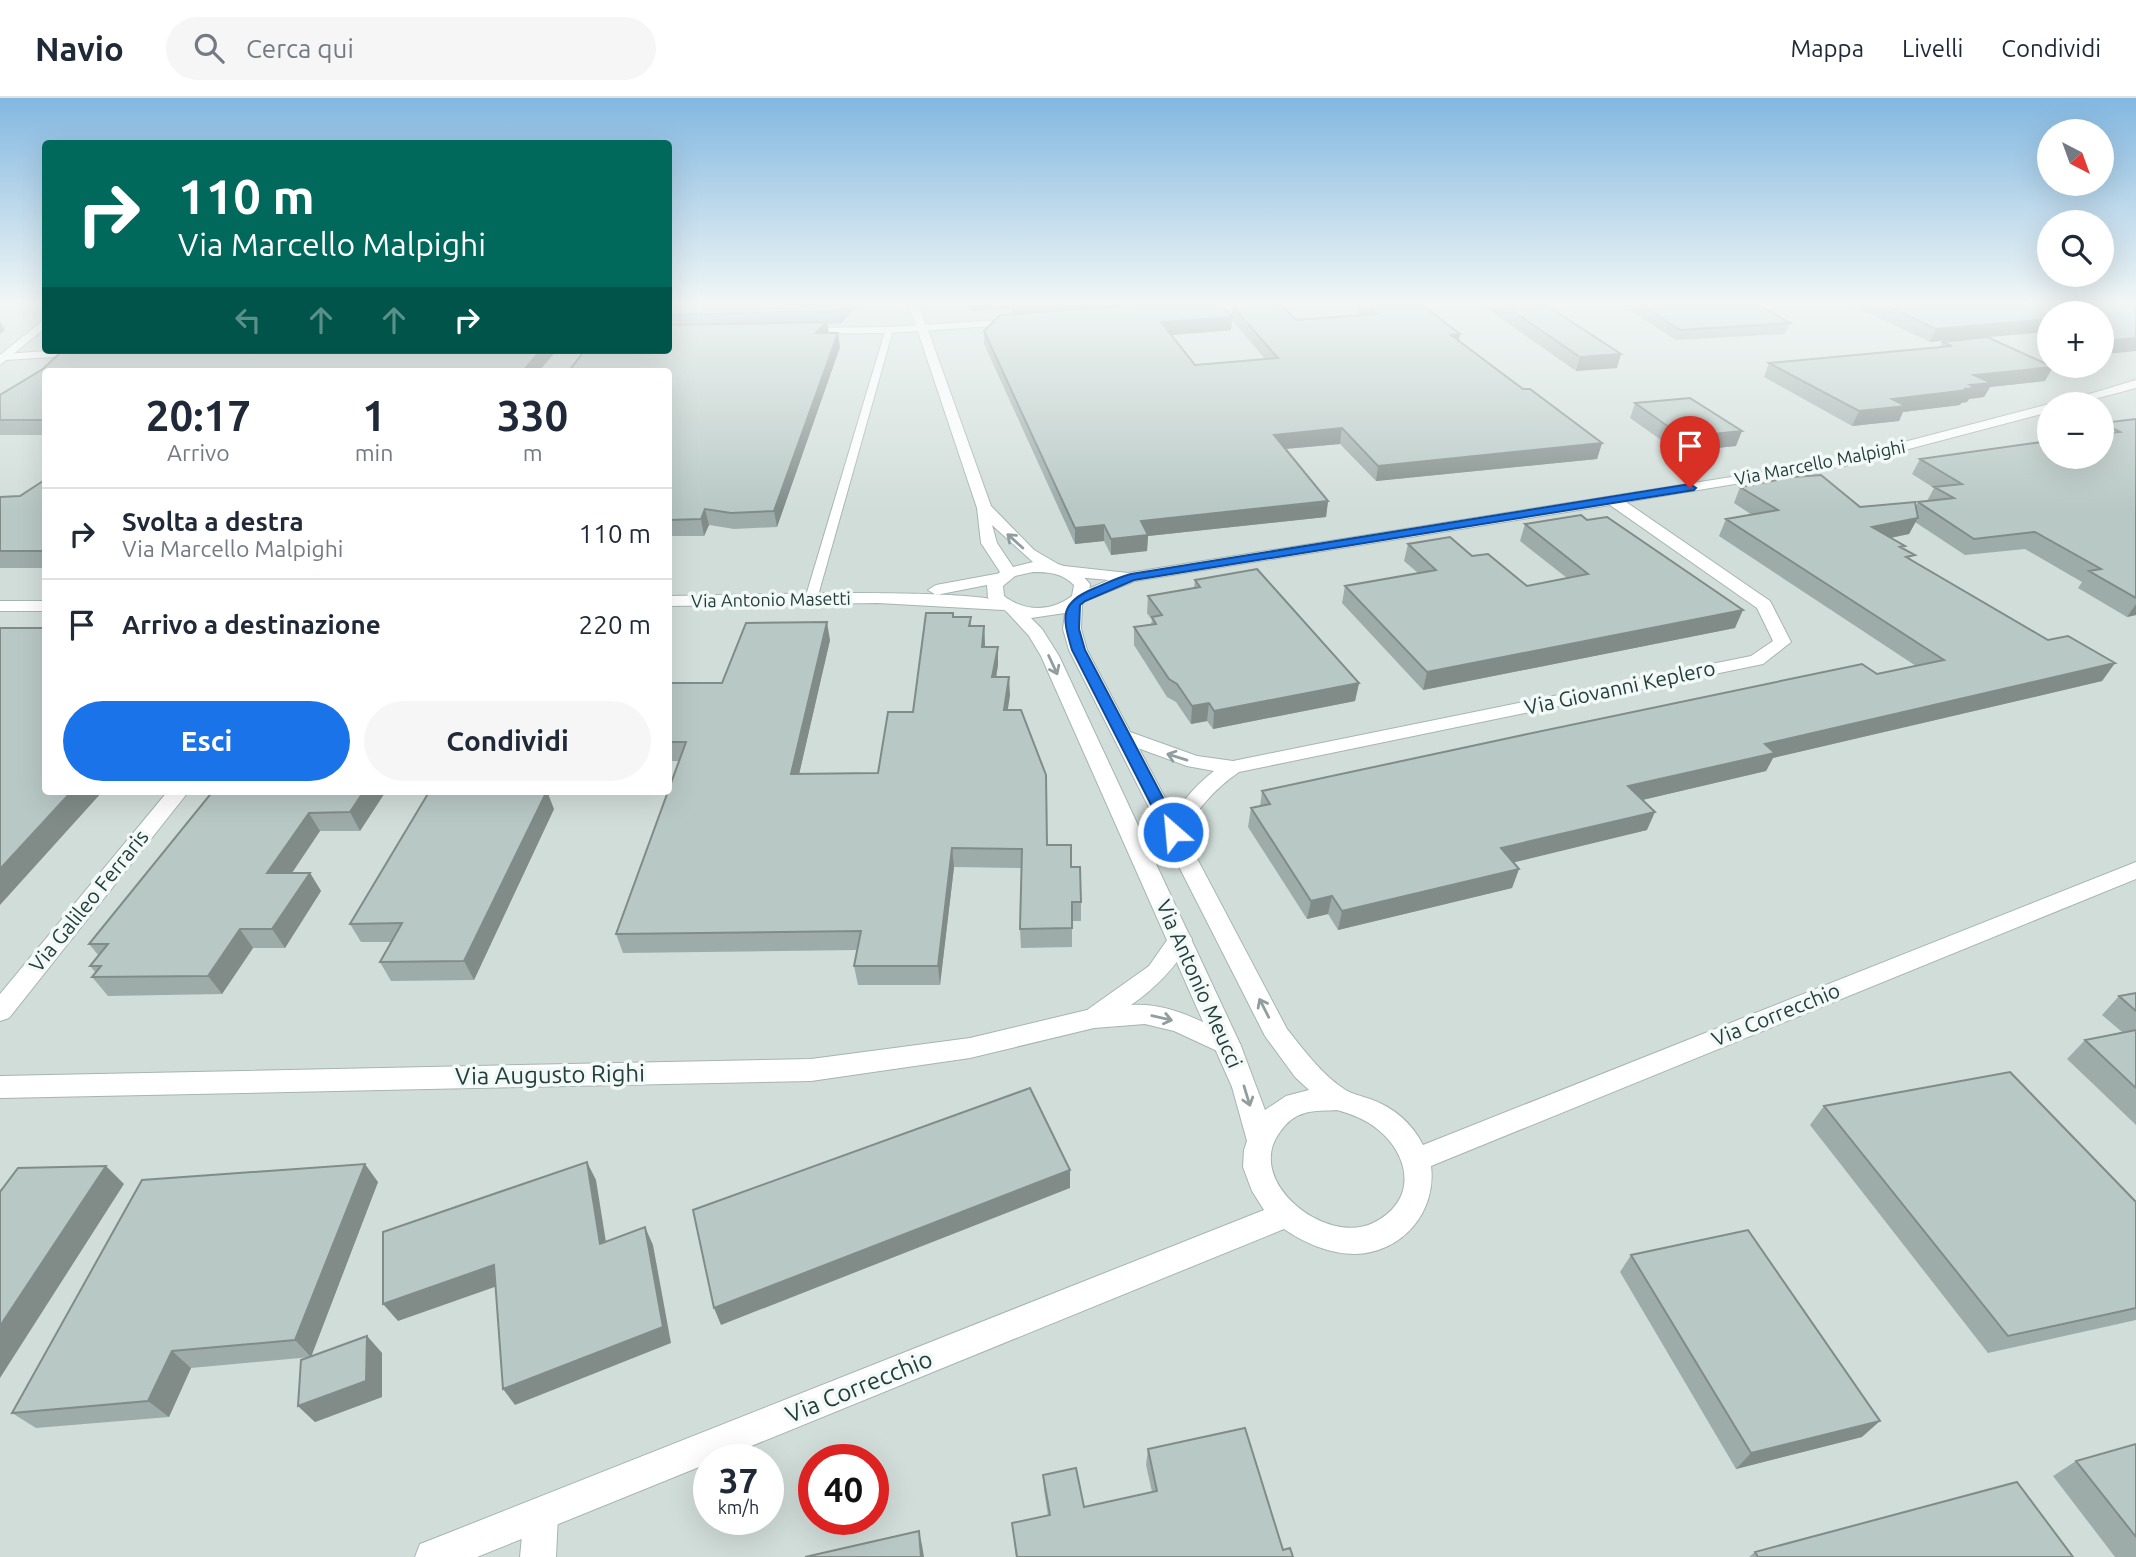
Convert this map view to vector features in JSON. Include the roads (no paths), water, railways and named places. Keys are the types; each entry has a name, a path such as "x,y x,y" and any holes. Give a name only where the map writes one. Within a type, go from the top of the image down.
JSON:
{"street":[{"path":"938,373 984,508 984,535 1005,576 994,592 1009,607"},
{"path":"2106,392 2136,384"},
{"name":"Via Marcello Malpighi","path":"1077,601 1131,577 1844,462 2037,411"},
{"name":"Via Giovanni Keplero","path":"1123,736 1194,762 1233,767 1758,660 1782,642 1763,606 1612,500"},
{"path":"984,508 1029,553 1082,584 1077,601"},
{"name":"Via Antonio Masetti","path":"874,598 948,589 1033,567 1058,569"},
{"name":"Via Marcello Malpighi","path":"1058,569 1131,577"},
{"name":"Via Antonio Masetti","path":"672,601 874,598 950,600 1039,613 1077,601"},
{"name":"Via Antonio Meucci","path":"1077,601 1072,629 1078,650 1278,1035 1304,1069 1337,1099"},
{"path":"0,606 42,606"},
{"name":"Via Antonio Meucci","path":"1009,607 1036,633 1050,656 1228,1046 1245,1087 1260,1139"},
{"name":"Via Giovanni Keplero","path":"1173,832 1189,803 1203,787 1233,767"},
{"name":"Via Galileo Ferraris","path":"0,1011 176,795"},
{"name":"Via Correcchio","path":"1416,1160 2136,870"},
{"name":"Via Augusto Righi","path":"1094,1018 1157,972 1180,939"},
{"name":"Via Augusto Righi","path":"0,1087 811,1070 970,1048 1094,1018 1145,1014 1180,1022 1228,1046"},
{"path":"1337,1099 1362,1106 1385,1119 1404,1138 1416,1160 1420,1185 1413,1209 1396,1228 1371,1239 1341,1240 1311,1232 1285,1215 1269,1198 1260,1178 1256,1158 1260,1139 1271,1120 1289,1107 1311,1100 1337,1099"},
{"name":"Via Correcchio","path":"433,1557 1285,1215"},
{"path":"538,1557 541,1515"}],"lane":[{"path":"811,599 877,373"}]}
